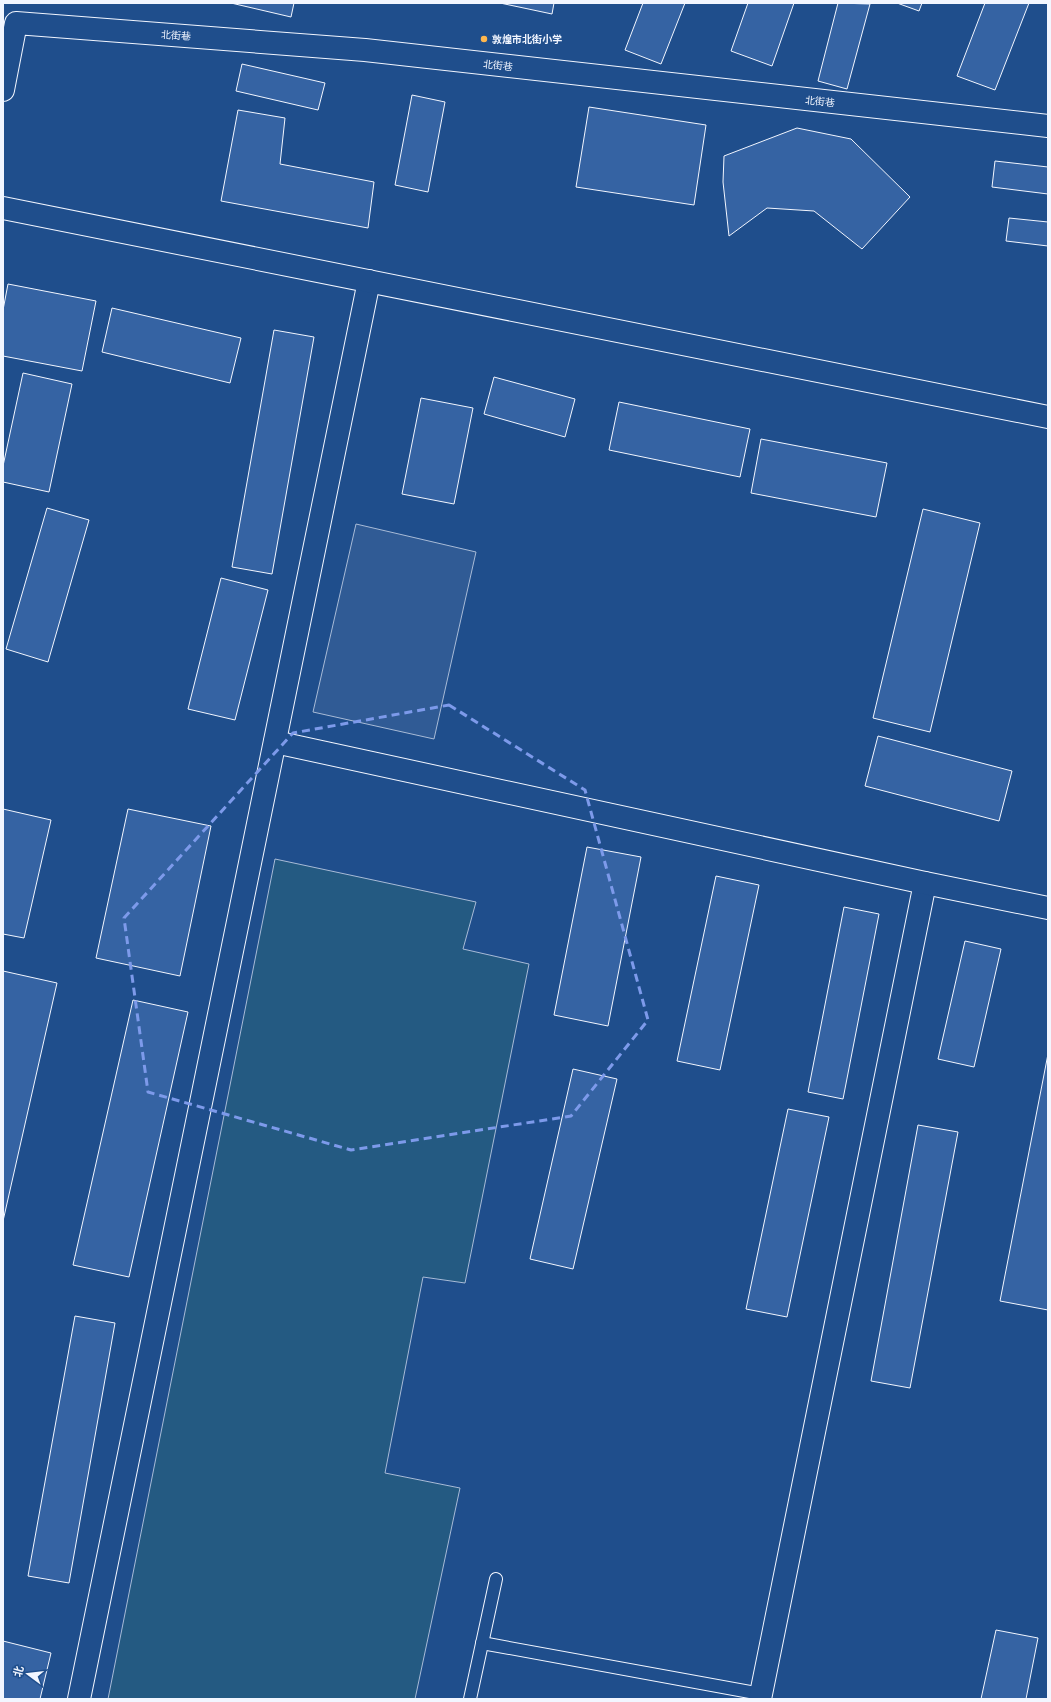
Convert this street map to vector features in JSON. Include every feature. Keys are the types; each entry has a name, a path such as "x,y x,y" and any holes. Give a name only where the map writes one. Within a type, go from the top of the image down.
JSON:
{"main road":[{"name":"北街巷","path":"3,90 16,23 365,50 1048,126"},
{"path":"3,208 1048,417"},
{"path":"79,1699 369,281"},
{"path":"275,742 925,883 1048,908"},
{"path":"761,1697 925,883"}],"lane":[{"path":"470,1699 496,1579"},
{"path":"482,1643 761,1697"}],"highlighted area":[{"path":"449,705 585,790 648,1020 571,1116 351,1150 148,1092 124,918 293,733"}],"shaded area":[{"path":"356,524 476,552 434,739 313,712"},
{"path":"275,859 476,902 463,949 529,964 465,1283 423,1277 385,1473 460,1488 415,1699 108,1699"}],"building":[{"path":"231,3 294,3 291,17"},
{"path":"500,3 554,3 552,14"},
{"path":"643,3 685,3 661,64 625,50"},
{"path":"748,3 794,3 772,66 731,51"},
{"path":"838,3 870,4 847,89 818,81"},
{"path":"897,3 922,3 919,11"},
{"path":"985,3 1029,3 995,90 957,76"},
{"path":"242,64 325,83 318,110 236,91"},
{"path":"412,95 445,102 428,192 395,185"},
{"path":"589,107 706,125 694,205 576,187"},
{"path":"238,110 285,118 280,164 374,182 368,228 221,201"},
{"path":"797,128 851,139 910,197 862,249 814,211 767,208 729,236 723,182 724,156"},
{"path":"995,161 1048,167 1048,194 992,187"},
{"path":"1009,218 1048,222 1048,246 1006,241"},
{"path":"8,284 96,301 82,371 3,356 3,310"},
{"path":"112,308 241,338 230,383 102,352"},
{"path":"274,330 314,337 272,574 232,567"},
{"path":"23,373 72,384 49,492 3,482 3,466"},
{"path":"494,377 575,399 565,437 484,414"},
{"path":"421,398 473,408 454,504 402,494"},
{"path":"619,402 750,429 740,477 609,450"},
{"path":"761,439 887,463 876,517 751,493"},
{"path":"47,508 89,520 48,662 6,649"},
{"path":"923,509 980,523 930,732 873,718"},
{"path":"221,578 268,590 235,720 188,709"},
{"path":"878,736 1012,771 999,821 865,786"},
{"path":"3,809 51,820 24,938 3,934"},
{"path":"128,809 211,826 180,976 96,958"},
{"path":"587,847 641,857 608,1026 554,1015"},
{"path":"716,876 759,885 720,1070 677,1061"},
{"path":"844,907 879,914 843,1099 808,1092"},
{"path":"965,941 1001,949 974,1067 938,1059"},
{"path":"3,971 57,983 3,1221"},
{"path":"133,1000 188,1012 129,1277 73,1265"},
{"path":"1048,1054 1048,1310 1000,1301"},
{"path":"573,1069 617,1079 573,1269 530,1259"},
{"path":"788,1109 829,1117 787,1317 746,1309"},
{"path":"918,1125 958,1132 910,1388 871,1381"},
{"path":"75,1316 115,1323 69,1583 28,1576"},
{"path":"996,1630 1038,1638 1026,1699 981,1699"},
{"path":"3,1641 51,1653 40,1699 3,1699"}],"place":[{"name":"敦煌市北街小学","path":"484,39"}]}
